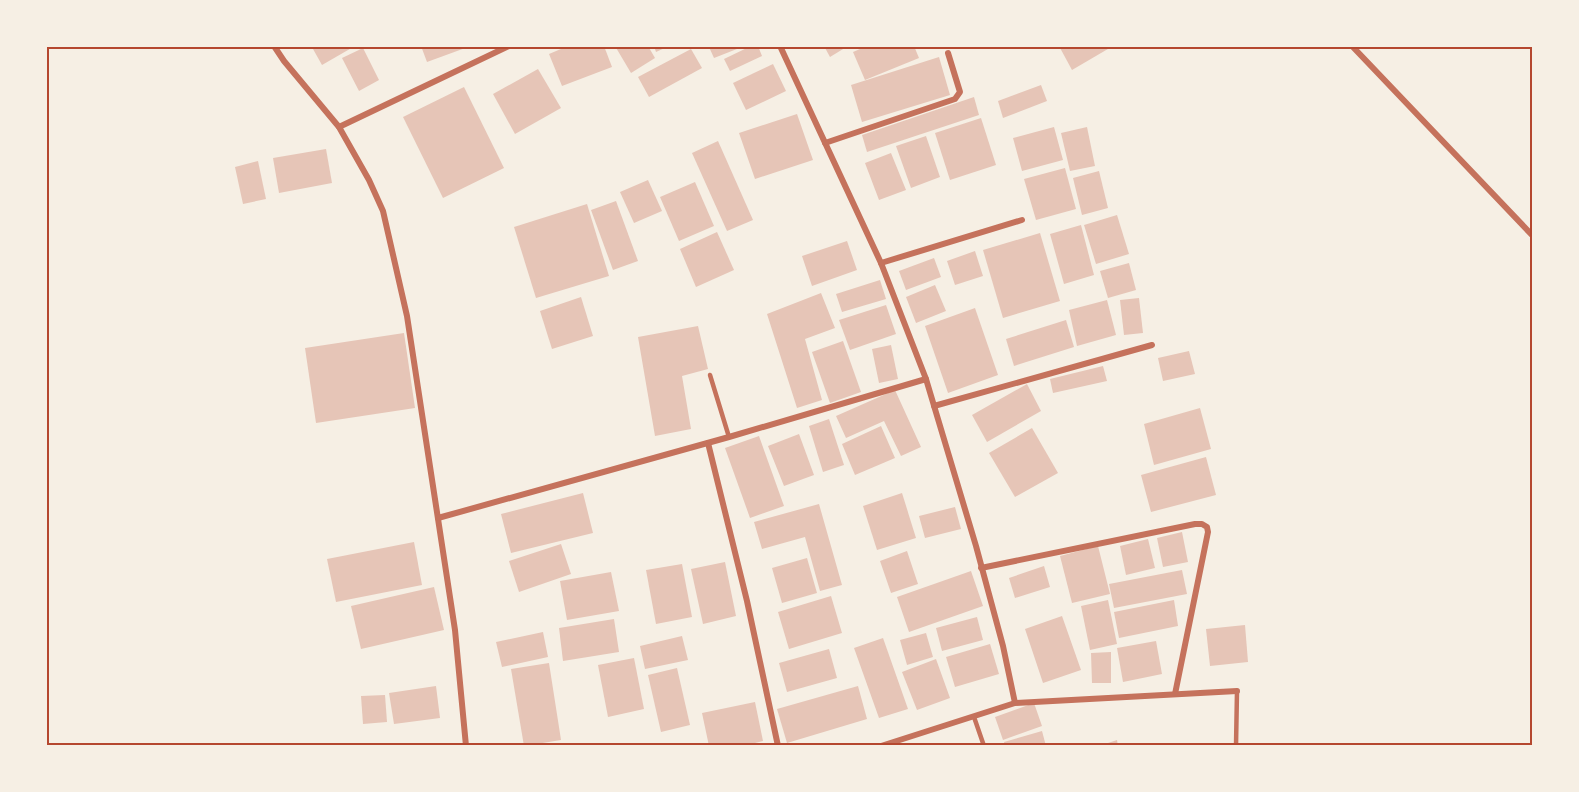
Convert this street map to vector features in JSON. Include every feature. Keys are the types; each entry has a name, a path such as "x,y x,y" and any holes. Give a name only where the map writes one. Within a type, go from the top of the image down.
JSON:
{"street":[{"path":"274,46 339,126 369,180 383,211 408,316 455,630 465,746"},
{"path":"339,126 509,46"},
{"path":"780,46 881,263 926,379 981,568 1016,703"},
{"path":"1352,46 1533,235"},
{"path":"825,143 955,99 960,92 948,53"},
{"path":"881,263 1022,220"},
{"path":"934,406 1152,345"},
{"path":"438,518 708,443 926,379"},
{"path":"708,443 747,601 778,746"},
{"path":"981,568 1195,525 1202,524 1207,527 1208,532 1175,694"},
{"path":"881,746 1016,703 1237,691"}],"lane":[{"path":"710,375 729,437"},
{"path":"1236,746 1237,691"},
{"path":"974,717 984,746"}],"building":[{"path":"318,46 355,46 322,65 313,49"},
{"path":"421,46 468,46 468,47 427,62"},
{"path":"568,46 604,46 612,67 562,86 549,54"},
{"path":"615,46 648,46 655,58 631,73"},
{"path":"654,46 669,46 656,52"},
{"path":"751,46 758,46 762,56 730,71 724,59"},
{"path":"824,46 848,46 830,57"},
{"path":"867,46 914,46 919,58 865,80 853,52"},
{"path":"1059,46 1113,46 1072,70"},
{"path":"709,47 742,47 714,58"},
{"path":"363,48 379,80 359,91 342,58"},
{"path":"691,49 702,68 649,97 638,77"},
{"path":"939,57 950,95 862,122 851,85"},
{"path":"773,64 786,91 746,110 733,83"},
{"path":"538,69 561,108 515,134 493,94"},
{"path":"1041,85 1047,101 1003,118 998,101"},
{"path":"464,87 504,168 443,198 403,117"},
{"path":"974,97 979,115 867,152 862,135"},
{"path":"797,114 813,160 755,179 739,133"},
{"path":"981,118 996,165 950,180 935,133"},
{"path":"1054,127 1063,160 1022,171 1013,138"},
{"path":"1087,127 1095,166 1070,171 1061,133"},
{"path":"926,136 940,177 911,188 896,146"},
{"path":"718,141 753,220 727,231 692,153"},
{"path":"326,149 332,183 279,193 273,158"},
{"path":"891,153 906,190 879,200 865,163"},
{"path":"258,161 266,199 243,204 235,167"},
{"path":"1065,168 1076,209 1036,220 1024,179"},
{"path":"1099,171 1108,208 1082,215 1073,178"},
{"path":"648,180 662,211 634,223 620,192"},
{"path":"695,182 714,226 679,241 660,197"},
{"path":"616,201 638,261 613,270 591,210"},
{"path":"587,204 609,276 536,298 514,227"},
{"path":"1117,215 1129,254 1096,264 1084,225"},
{"path":"1081,225 1094,275 1064,284 1050,234"},
{"path":"717,232 734,270 696,287 680,249"},
{"path":"1040,233 1060,301 1003,318 983,250"},
{"path":"847,241 857,270 812,286 802,256"},
{"path":"975,251 983,276 955,285 947,261"},
{"path":"934,258 941,277 906,290 899,271"},
{"path":"1129,263 1136,290 1108,298 1100,271"},
{"path":"880,280 886,299 842,312 836,294"},
{"path":"935,285 946,311 916,323 906,297"},
{"path":"821,293 835,328 805,339 822,400 797,408 767,314"},
{"path":"581,297 593,336 552,349 540,311"},
{"path":"1139,298 1143,333 1124,335 1120,300"},
{"path":"1107,300 1116,335 1077,346 1069,310"},
{"path":"886,305 896,334 850,350 839,320"},
{"path":"975,308 998,375 948,393 925,326"},
{"path":"1066,320 1074,347 1014,366 1006,339"},
{"path":"698,326 708,369 682,376 691,429 655,436 638,337"},
{"path":"404,333 415,408 316,423 305,348"},
{"path":"843,341 861,392 830,403 812,352"},
{"path":"891,345 898,379 879,383 872,349"},
{"path":"1189,351 1195,374 1163,381 1158,358"},
{"path":"1103,366 1107,381 1053,393 1050,379"},
{"path":"1027,384 1041,411 987,442 972,415"},
{"path":"895,390 921,447 901,456 884,421 846,438 836,416"},
{"path":"1200,408 1211,449 1154,465 1144,424"},
{"path":"829,419 844,465 823,472 809,426"},
{"path":"881,426 895,458 855,475 842,444"},
{"path":"1032,428 1058,473 1015,497 989,453"},
{"path":"799,434 814,475 784,486 768,446"},
{"path":"759,436 784,506 750,518 725,448"},
{"path":"1206,457 1216,495 1151,512 1141,475"},
{"path":"583,493 593,533 511,553 501,514"},
{"path":"902,493 916,538 877,550 863,506"},
{"path":"819,504 842,585 820,591 805,537 762,549 754,522"},
{"path":"955,507 961,529 925,538 919,516"},
{"path":"1182,532 1188,562 1163,567 1157,538"},
{"path":"1148,539 1155,568 1126,575 1120,546"},
{"path":"414,542 422,585 336,602 327,559"},
{"path":"561,544 571,574 519,592 509,561"},
{"path":"1098,546 1110,594 1072,603 1060,556"},
{"path":"907,551 918,584 891,593 880,561"},
{"path":"807,558 817,593 782,603 772,568"},
{"path":"725,562 736,616 703,624 691,569"},
{"path":"682,564 692,617 656,624 646,570"},
{"path":"1044,566 1050,587 1015,598 1009,578"},
{"path":"1182,570 1187,594 1114,608 1109,584"},
{"path":"971,571 983,606 909,632 897,597"},
{"path":"611,572 619,611 567,620 560,581"},
{"path":"434,587 444,630 361,649 351,606"},
{"path":"831,596 842,633 789,649 778,612"},
{"path":"1108,600 1117,644 1090,650 1081,606"},
{"path":"1174,600 1178,626 1119,638 1114,612"},
{"path":"1062,616 1081,670 1043,683 1025,629"},
{"path":"977,617 983,640 942,651 936,628"},
{"path":"614,619 619,652 563,661 559,628"},
{"path":"1245,625 1248,662 1210,666 1206,629"},
{"path":"543,632 548,657 502,667 496,642"},
{"path":"926,633 933,657 907,665 900,640"},
{"path":"682,636 688,660 645,669 640,646"},
{"path":"883,638 908,709 879,718 854,648"},
{"path":"1156,641 1162,674 1123,682 1117,648"},
{"path":"990,644 999,674 955,687 946,657"},
{"path":"829,649 837,678 787,692 779,663"},
{"path":"1111,652 1111,683 1092,683 1091,653"},
{"path":"634,658 644,709 608,717 598,665"},
{"path":"936,659 950,698 917,710 902,672"},
{"path":"549,663 561,740 524,746 511,669"},
{"path":"677,668 690,725 661,732 648,675"},
{"path":"436,686 440,718 394,724 389,693"},
{"path":"858,686 867,719 787,743 777,709"},
{"path":"385,695 387,722 363,724 361,696"},
{"path":"755,702 763,741 743,746 709,746 702,713"},
{"path":"1034,703 1042,726 1003,740 995,717"},
{"path":"1042,731 1046,746 1005,746 1004,742"},
{"path":"1117,740 1118,746 1102,746 1102,745"}]}
